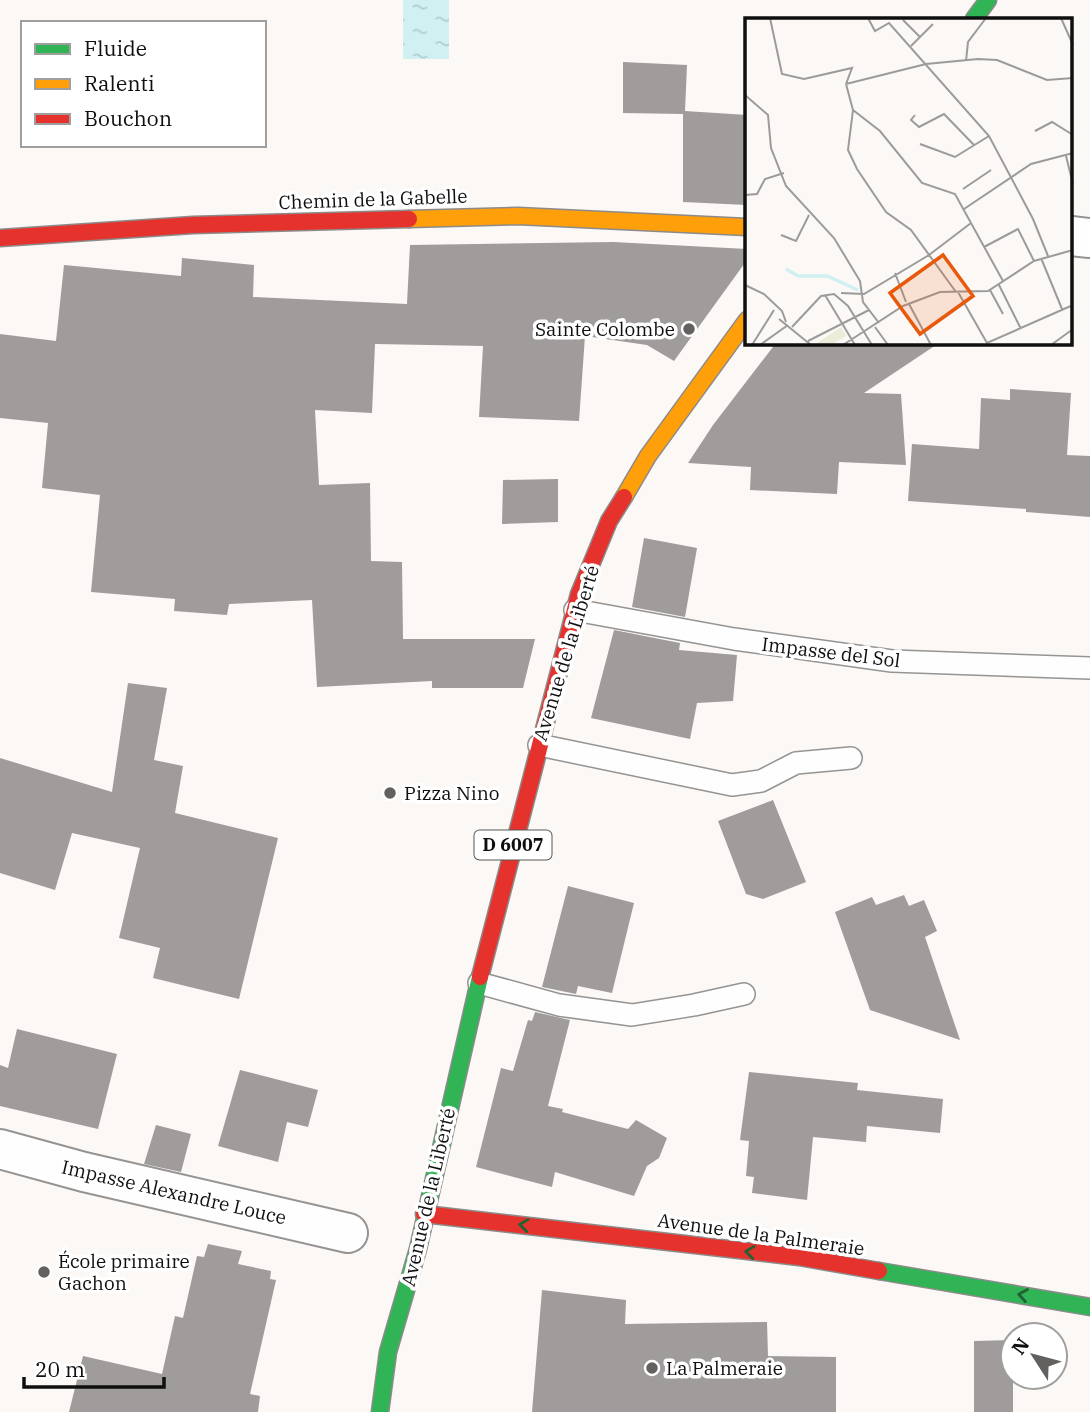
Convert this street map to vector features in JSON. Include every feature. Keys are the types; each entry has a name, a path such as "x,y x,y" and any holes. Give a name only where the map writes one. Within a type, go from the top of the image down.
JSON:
{"street":[{"path":"975,18 988,0"},
{"name":"Chemin de la Gabelle","path":"0,238 193,225 518,216 745,227"},
{"path":"1072,236 1090,238"},
{"name":"Avenue de la Liberté","path":"380,1412 388,1352 418,1249 479,983 575,610 609,521 648,456 745,323"},
{"name":"Impasse Alexandre Louce","path":"0,1149 84,1172 348,1233"},
{"name":"Avenue de la Palmeraie","path":"424,1214 799,1257 1090,1307"}],"lane":[{"name":"Impasse del Sol","path":"575,610 734,639 892,661 1090,668"},
{"path":"539,744 732,785 761,781 796,763 851,758"},
{"path":"479,983 559,1005 632,1015 744,994"}],"water":[{"path":"403,0 449,0 449,59 403,59"}],"building":[{"path":"623,62 687,65 685,111 745,115 745,205 683,202 683,114 623,113"},
{"path":"613,242 745,249 745,263 674,361 647,345 585,336 579,421 479,417 483,346 375,344 372,413 315,410 319,485 370,483 371,561 402,562 403,639 535,639 523,688 432,688 432,681 317,687 312,600 229,604 227,615 174,611 175,599 91,592 100,495 42,488 48,423 0,418 0,334 56,341 64,265 181,276 182,258 254,265 253,297 407,304 410,245"},
{"path":"774,345 936,345 864,393 901,394 906,465 839,462 837,494 750,490 751,467 688,463 713,425"},
{"path":"1010,389 1071,393 1067,455 1090,456 1090,517 1026,512 1026,509 908,501 912,444 979,449 981,398 1010,400"},
{"path":"558,479 558,522 502,524 503,480"},
{"path":"644,538 697,548 685,617 632,607"},
{"path":"614,630 680,643 679,650 737,655 733,701 697,703 690,739 591,718"},
{"path":"128,683 167,688 154,760 183,766 175,813 278,838 239,999 153,978 160,948 119,938 140,848 72,833 55,890 0,873 0,758 112,792"},
{"path":"773,800 806,882 763,899 746,894 718,821"},
{"path":"568,886 634,903 612,993 578,986 576,994 542,987"},
{"path":"904,895 909,906 924,900 937,931 925,937 960,1040 870,1010 835,912 872,897 876,905"},
{"path":"535,1012 570,1020 548,1106 628,1129 636,1120 667,1138 659,1158 647,1166 634,1196 555,1172 552,1187 476,1167 501,1068 513,1071 528,1020 532,1021"},
{"path":"17,1029 117,1054 98,1129 0,1106 0,1065 8,1068"},
{"path":"240,1070 318,1090 308,1127 287,1122 278,1162 218,1146"},
{"path":"749,1072 858,1083 857,1090 943,1099 940,1133 867,1126 866,1142 813,1137 807,1200 752,1193 754,1177 746,1176 749,1141 740,1140"},
{"path":"156,1125 191,1134 181,1172 144,1164"},
{"path":"208,1244 242,1251 238,1264 271,1271 270,1279 276,1280 250,1394 260,1396 258,1412 69,1412 83,1356 162,1374 175,1316 183,1318 197,1256 204,1257"},
{"name":"La Palmeraie","path":"542,1290 626,1300 625,1324 767,1322 768,1356 836,1357 836,1412 532,1412"},
{"path":"999,1340 999,1391 1013,1391 1013,1412 974,1412 974,1341"}],"traffic: fast":[{"path":"975,18 988,0"},
{"path":"380,1412 388,1352 418,1249 480,977"},
{"path":"879,1271 1090,1307"}],"traffic: slow":[{"path":"409,219 518,216 745,227"},
{"path":"624,497 648,456 745,323"}],"traffic: jam":[{"path":"0,238 193,225 409,219"},
{"path":"480,977 579,594 609,521 624,497"},
{"path":"424,1214 799,1257 879,1271"}],"place":[{"name":"Sainte Colombe","path":"689,329"},
{"name":"Pizza Nino","path":"390,793"},
{"name":"École primaire Gachon","path":"44,1272"},
{"name":"La Palmeraie","path":"652,1368"}]}
